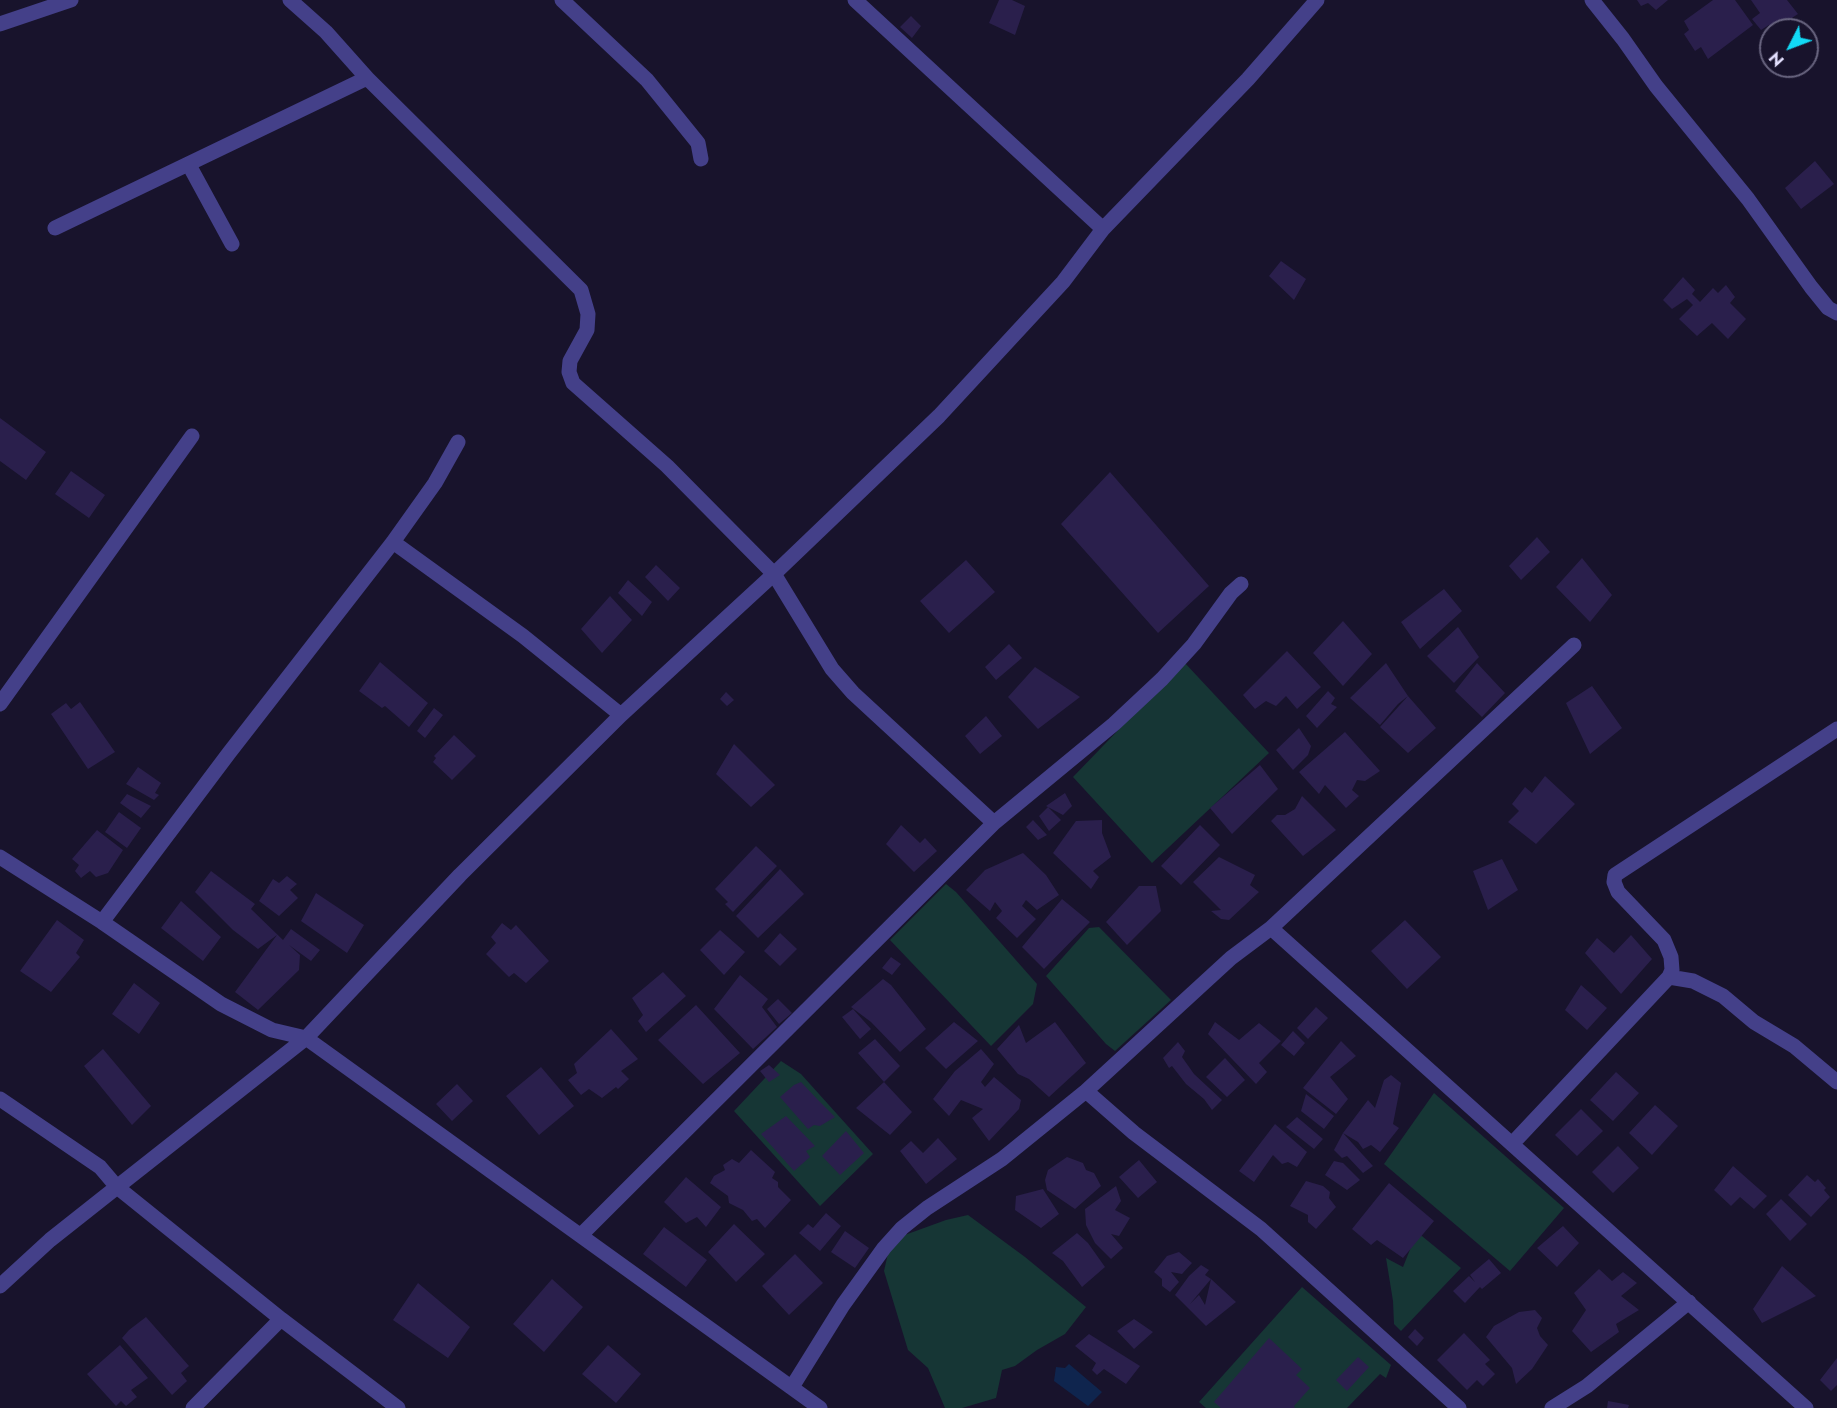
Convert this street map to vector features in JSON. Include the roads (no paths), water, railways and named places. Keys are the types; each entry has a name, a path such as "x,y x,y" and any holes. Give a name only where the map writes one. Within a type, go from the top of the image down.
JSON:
{"street":[{"path":"0,24 71,0"},
{"path":"290,0 326,32 367,78 581,290 588,314 587,330 570,361 569,372 573,383 667,466 774,574 832,669 853,693 994,823"},
{"path":"562,0 646,80 698,143 702,159"},
{"path":"855,0 1103,229"},
{"path":"0,1286 50,1240 306,1038 460,875 621,715 774,574 939,416 1063,282 1103,229 1248,79 1317,0"},
{"path":"1592,0 1656,86 1748,199 1811,287 1828,308 1837,313"},
{"path":"55,228 367,78"},
{"path":"189,165 232,244"},
{"path":"0,704 192,436"},
{"path":"102,922 393,542 435,483 458,442"},
{"path":"393,542 523,636 621,715"},
{"path":"581,1235 994,823 1098,738 1162,679 1194,644 1231,593 1241,584"},
{"path":"792,1387 843,1305 884,1248 902,1228 927,1208 1002,1159 1086,1091 1231,958 1272,928 1574,645"},
{"path":"1512,1144 1669,977 1672,970 1671,957 1664,940 1618,892 1614,882 1615,875 1837,729"},
{"path":"0,857 102,922 221,1004 272,1029 306,1038 820,1408"},
{"path":"1272,928 1806,1408"},
{"path":"1669,977 1693,981 1723,996 1754,1022 1794,1046 1837,1082"},
{"path":"1086,1091 1134,1133 1261,1228 1459,1408"},
{"path":"0,1099 100,1167 117,1187 281,1319 398,1408"},
{"path":"1552,1408 1587,1386 1689,1302"},
{"path":"193,1408 281,1319"}],"water":[{"path":"1069,1364 1102,1392 1088,1406 1054,1381 1056,1367 1065,1368"}]}
